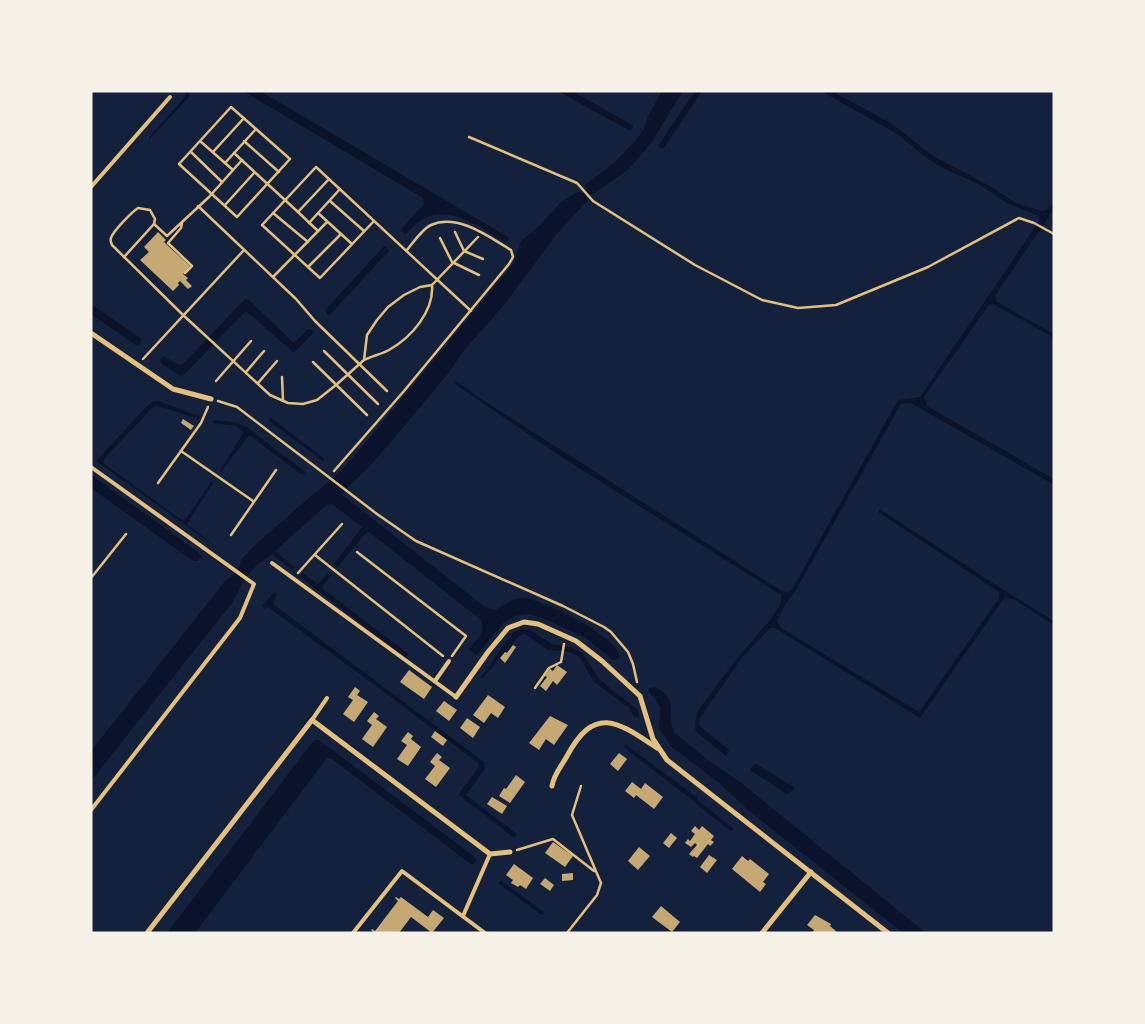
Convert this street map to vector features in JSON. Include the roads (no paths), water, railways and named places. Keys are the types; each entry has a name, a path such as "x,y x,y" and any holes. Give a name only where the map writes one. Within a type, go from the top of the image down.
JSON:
{"street":[{"path":"91,333 174,389 211,399"},
{"path":"456,696 508,628 524,622 538,624 576,641 602,661 640,696 653,739 668,760 888,933"},
{"path":"147,933 312,720 490,854 510,852"},
{"path":"552,786 554,776 577,740 586,730 594,725 608,722 619,724 659,749"},
{"path":"762,933 811,872"}],"lane":[{"path":"91,187 170,97"},
{"path":"91,468 229,564 254,584 240,618 91,810"},
{"path":"272,563 434,682 456,696"},
{"path":"434,682 449,661"},
{"path":"312,720 327,698"},
{"path":"463,916 490,854"},
{"path":"353,933 402,871 485,933"}],"water":[{"path":"185,91 190,91 189,97 149,140 149,137 186,96"},
{"path":"243,91 260,91 509,239 505,242 477,225 456,216 445,214 424,218 406,234 401,231 402,228 424,204 423,198"},
{"path":"558,91 572,91 634,126 630,131"},
{"path":"662,91 683,91 651,143 628,170 585,197 588,200 555,236 508,300 465,349 447,375 370,466 341,494 485,607 495,610 519,598 547,605 595,630 617,649 620,658 613,660 586,638 543,618 527,614 515,616 503,623 477,655 468,649 481,633 481,620 369,532 365,534 337,568 333,565 362,527 332,504 328,504 275,551 294,569 292,570 272,554 257,565 246,577 232,603 91,781 91,751 225,581 238,572 241,560 257,543 353,458 513,264 521,241 539,226 562,201 578,192 582,193 586,190 585,185 615,162 636,140 644,129 648,116"},
{"path":"695,91 702,91 663,149 658,146"},
{"path":"821,91 832,91 892,124 933,156 990,186 1016,203 1042,211 1047,210 1054,201 1054,209 995,296 997,302 1054,334 1054,338 993,304 989,305 924,397 927,406 1054,479 1054,485 911,403 901,404 777,621 780,627 919,712 999,598 999,592 878,512 880,509 1054,621 1054,625 1015,600 1005,597 920,718 775,628 770,628 741,659 700,718 699,724 702,728 729,750 726,756 696,732 696,717 699,709 738,657 771,619 781,603 781,595 560,456 455,384 456,381 780,590 787,592 792,589 898,400 920,397 1039,221 1039,216 1007,203 978,184 943,168 928,159 897,134"},
{"path":"384,246 389,251 330,315 327,315 325,310"},
{"path":"246,299 293,342 308,329 312,330 313,333 293,352 246,311 182,377 161,363 160,359 164,356 179,365 183,364"},
{"path":"91,304 142,339 139,346 91,314"},
{"path":"159,401 201,417 199,419 155,405 105,458 103,463 183,521 211,482 214,482 187,524 223,552 96,461 145,408 152,402"},
{"path":"270,417 324,458 323,461 269,421"},
{"path":"215,420 233,422 247,427 304,471 305,474 302,475 249,435 221,472 220,470 244,432 235,426 212,423"},
{"path":"91,475 198,552 202,557 198,561 193,561 91,488"},
{"path":"328,572 332,575 323,586 323,589 409,654 406,658 300,577 303,573 318,584"},
{"path":"274,592 277,594 273,604 484,762 485,769 466,795 517,834 514,838 459,795 479,767 478,763 269,608 267,607 266,609 262,606"},
{"path":"523,629 531,631 552,644 570,647 582,653 600,680 638,710 639,716 634,717 629,708 593,681 577,655 566,651 548,650 525,634 520,635 483,678 480,678 514,632"},
{"path":"654,687 667,696 675,733 709,761 740,782 926,933 903,933 672,747 659,729 660,707 649,692 649,688"},
{"path":"314,740 319,740 476,858 476,863 472,865 332,759 327,758 195,933 167,933"},
{"path":"625,744 698,798 695,802 631,753 624,747"},
{"path":"755,763 795,788 788,795 750,770"}],"waterway":[{"path":"697,802 731,829"},
{"path":"501,883 542,913"}]}
